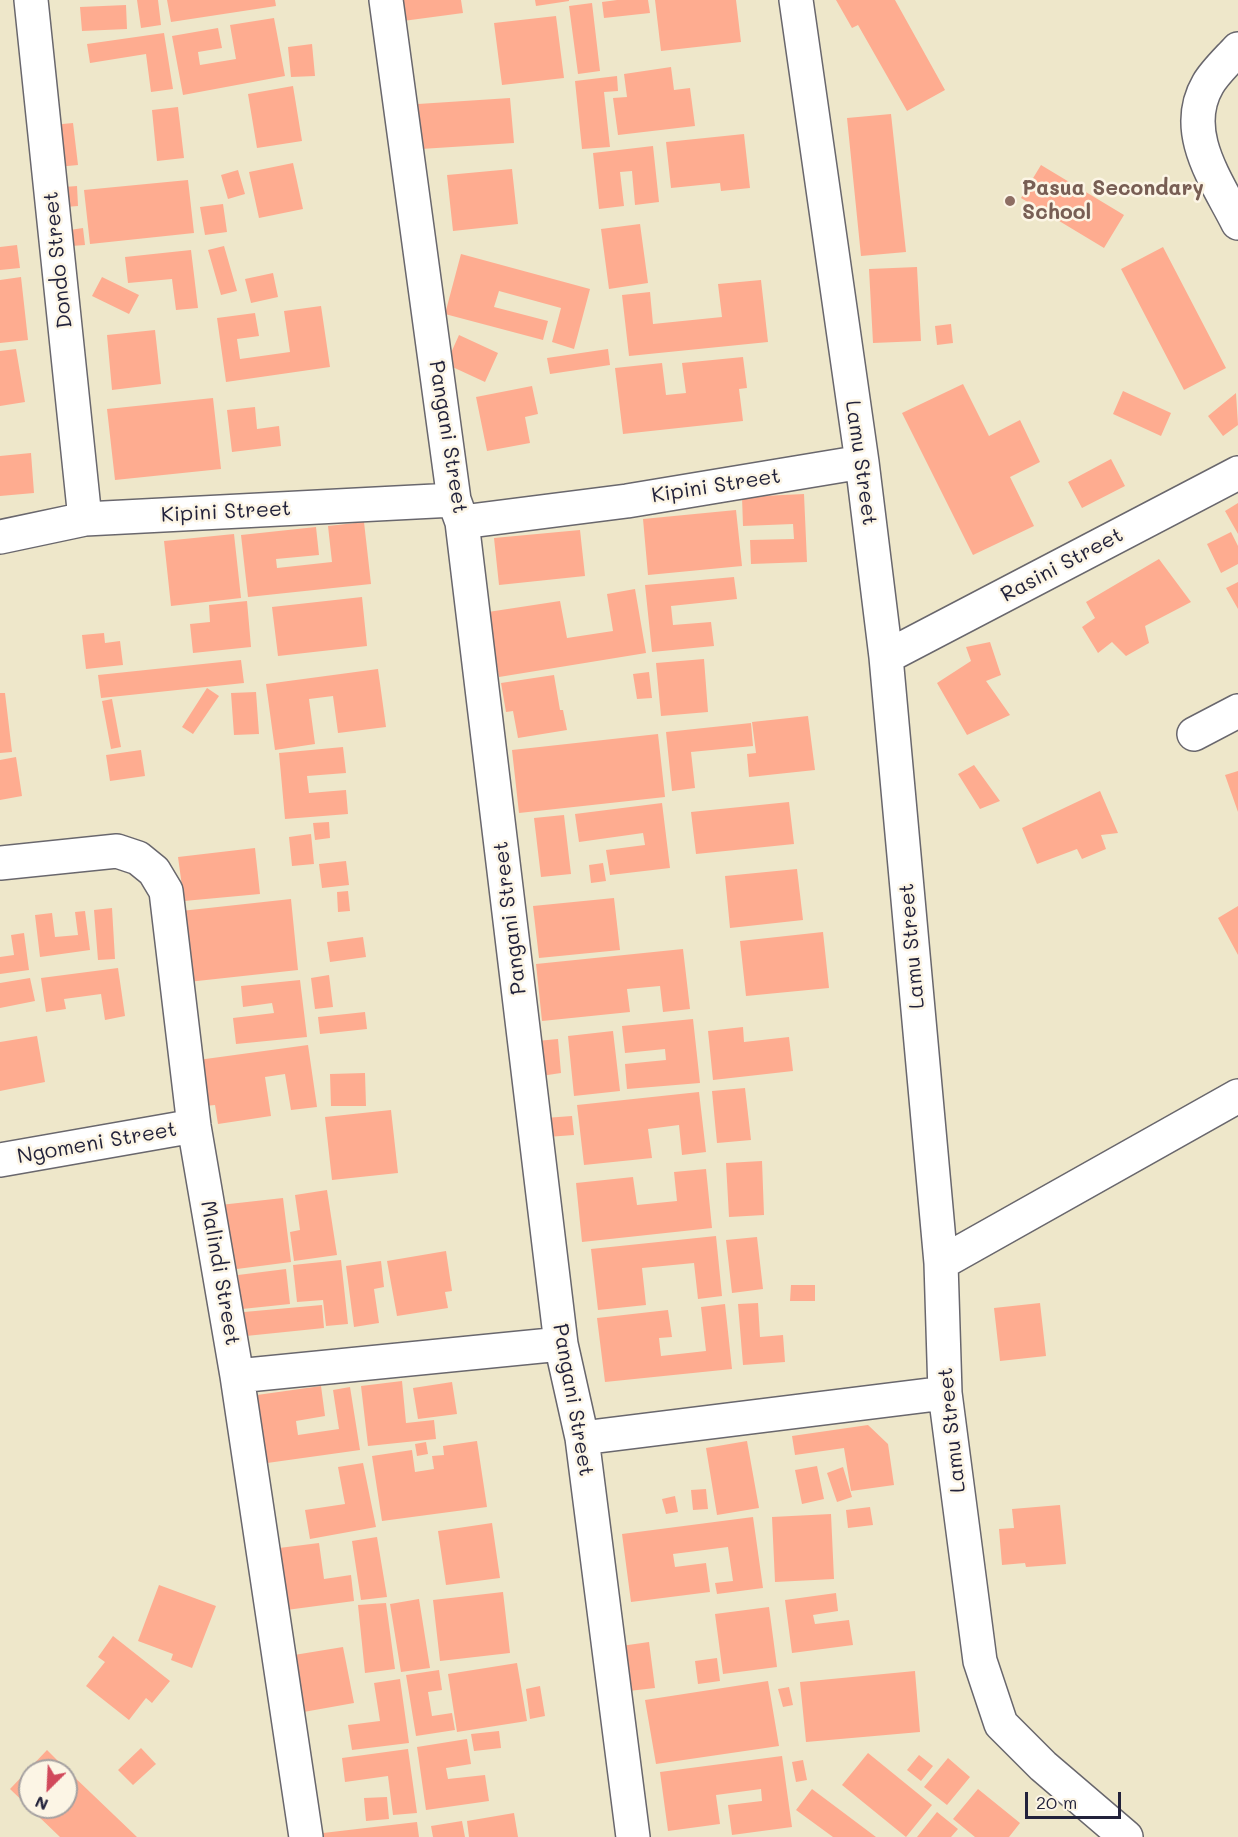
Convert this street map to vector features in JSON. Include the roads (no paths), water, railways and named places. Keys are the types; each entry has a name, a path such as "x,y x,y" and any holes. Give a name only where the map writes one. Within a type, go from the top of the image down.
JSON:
{"street":[{"name":"Dondo Street","path":"31,0 85,519"},
{"name":"Pangani Street","path":"386,0 458,511 561,1344 582,1438 633,1837"},
{"name":"Lamu Street","path":"796,0 862,462 886,657 941,1263 945,1393 980,1661 1001,1724 1043,1766 1126,1837"},
{"path":"1238,49 1208,85 1196,120 1202,151 1238,223"},
{"name":"Kipini Street","path":"0,537 85,519 458,511 627,501 862,462"},
{"name":"Rasini Street","path":"886,657 1238,473"},
{"path":"1194,734 1238,711"},
{"name":"Malindi Street","path":"0,863 117,851 138,858 154,871 166,891 194,1126 237,1376 306,1837"},
{"path":"941,1263 1238,1096"},
{"name":"Ngomeni Street","path":"0,1160 194,1126"},
{"path":"237,1376 561,1344"},
{"path":"582,1438 945,1393"}],"place":[{"name":"Pasua Secondary School","path":"1010,201"}]}
